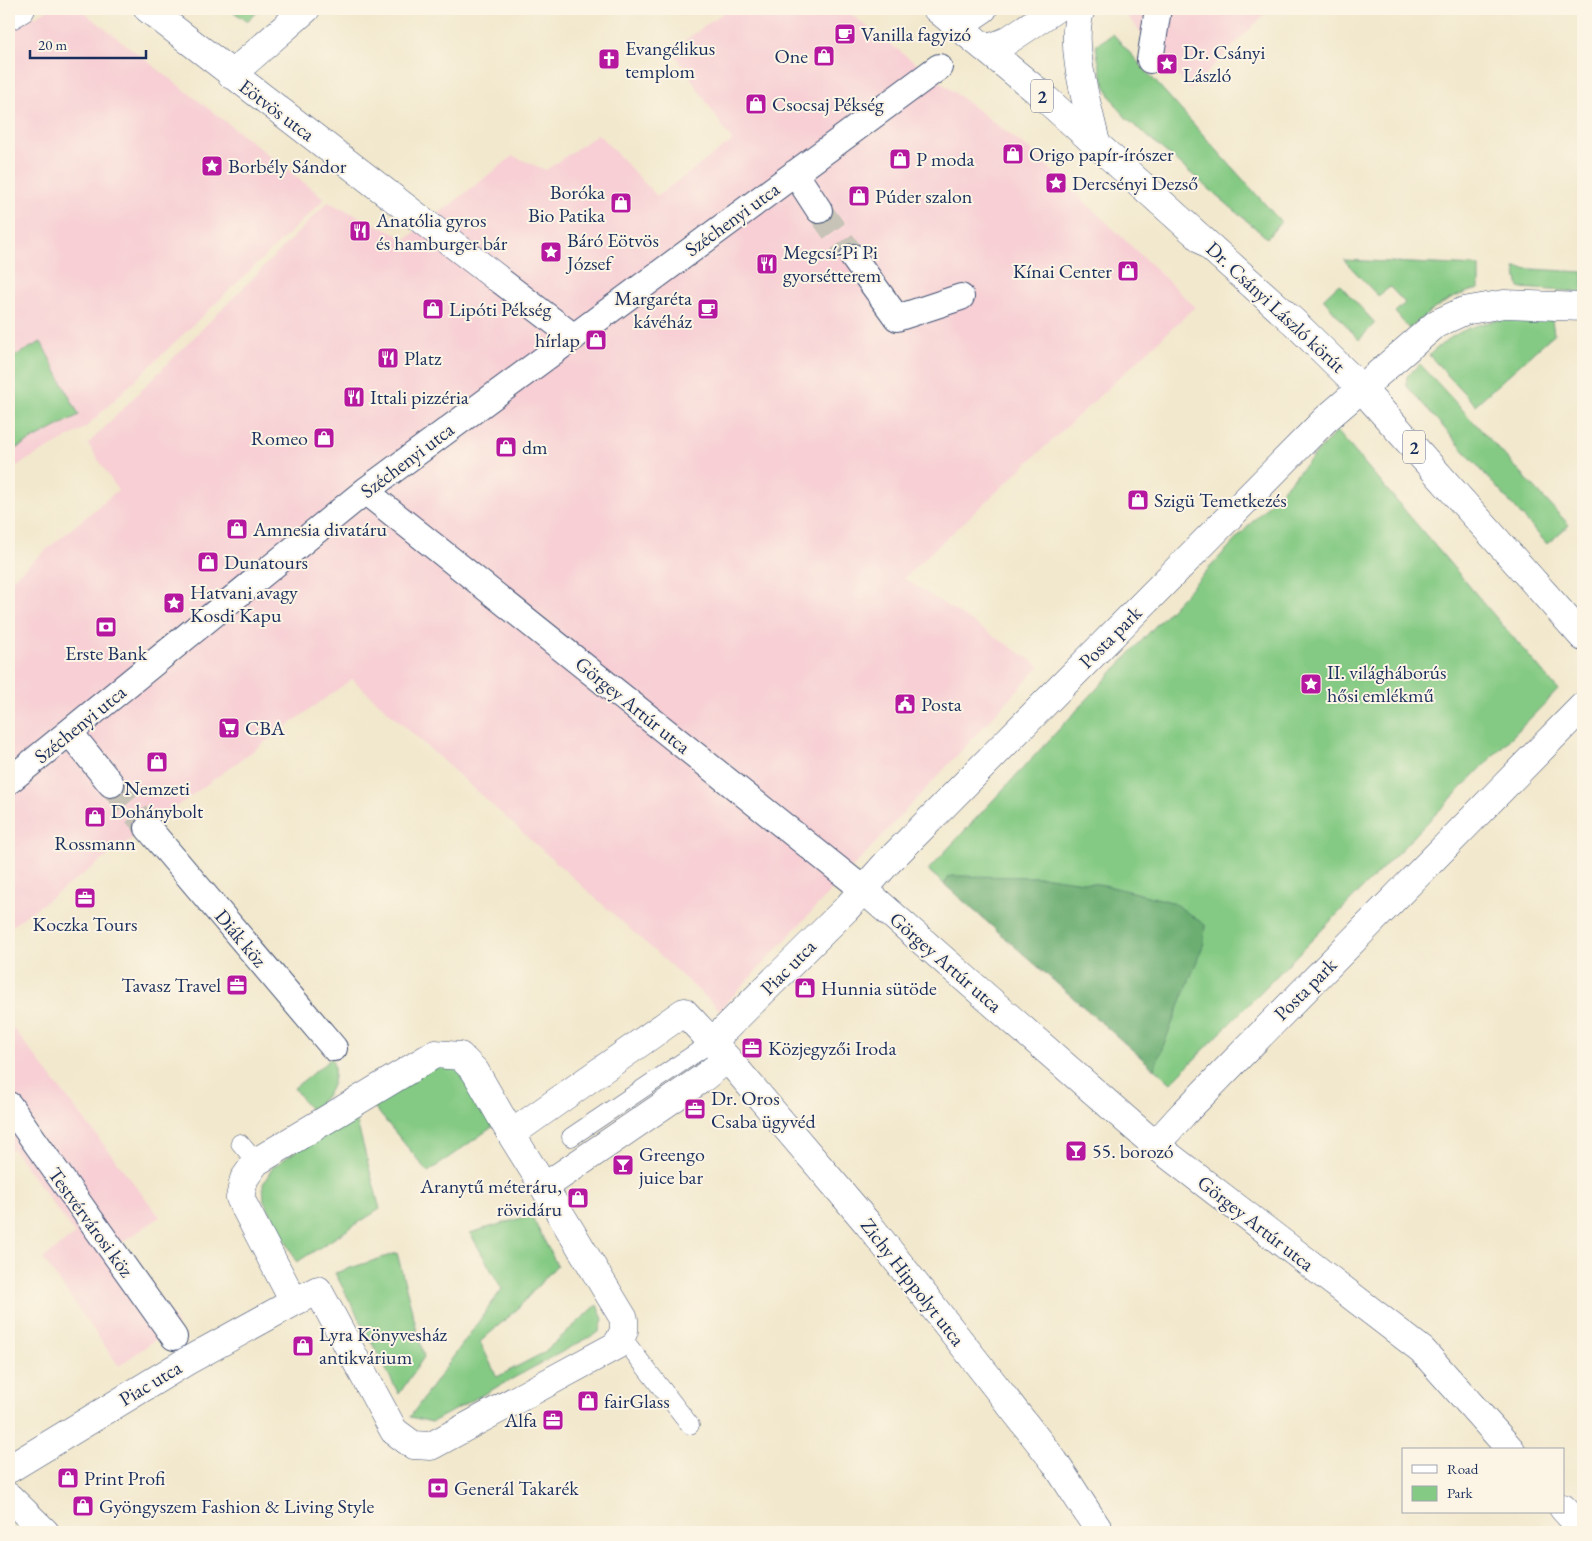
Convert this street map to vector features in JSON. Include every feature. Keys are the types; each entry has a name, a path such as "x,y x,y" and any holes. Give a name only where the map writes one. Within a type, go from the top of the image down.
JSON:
{"street":[{"path":"9,16 21,9"},
{"name":"Eötvös utca","path":"148,9 231,75 574,337"},
{"path":"231,75 306,9"},
{"name":"Dr. Csányi László körút","path":"937,9 987,49 1096,143 1248,280 1361,388 1583,637"},
{"path":"958,26 982,9"},
{"path":"987,49 1007,40 1054,9"},
{"path":"1081,9 1078,49 1096,143"},
{"path":"1150,60 1158,9"},
{"name":"Széchenyi utca","path":"9,782 365,491 939,67"},
{"path":"795,173 819,210"},
{"path":"853,257 897,318 961,297"},
{"name":"Posta park","path":"864,890 893,857 1326,419 1436,324 1464,311 1504,304 1583,307"},
{"name":"Görgey Artúr utca","path":"365,491 864,890 1155,1145 1422,1350 1509,1448"},
{"name":"Posta park","path":"1155,1145 1202,1094 1583,706"},
{"path":"70,732 111,784"},
{"name":"Diák köz","path":"148,828 334,1048"},
{"name":"Piac utca","path":"544,1188 703,1078 719,1050 864,890"},
{"name":"Zichy Hippolyt utca","path":"511,1134 684,1012 719,1050 869,1225 1054,1461 1100,1532"},
{"path":"294,1302 240,1198 248,1153 435,1054 460,1056 475,1071 511,1134 624,1319 622,1336"},
{"name":"Testvérvárosi köz","path":"9,1106 16,1132 174,1337"},
{"name":"Piac utca","path":"9,1468 187,1361 318,1290 394,1431 413,1445 431,1446 617,1345 622,1336"},
{"path":"9,1497 45,1532"},
{"path":"1564,1509 1583,1530"}],"lane":[{"path":"572,1137 719,1050"},
{"path":"622,1336 690,1425"}],"shaded area":[{"path":"49,9 80,9 325,199 85,428 9,470 9,31"},
{"path":"728,9 844,9 1033,152 1195,307 904,578 1040,666 720,1010 352,679 9,928 9,581 118,490 88,444 328,202 406,239 513,156 546,170 598,134 657,196 732,141 672,50"},
{"path":"1121,9 1270,9 1190,90"},
{"path":"9,1023 160,1217 120,1244 177,1324 119,1366 43,1259 75,1234 13,1149 9,1151"}],"green space":[{"path":"229,9 261,9 247,21"},
{"path":"1113,34 1281,222 1267,238 1127,119 1120,110 1109,93 1102,77 1096,45"},
{"path":"1344,260 1479,266 1479,289 1459,295 1441,304 1409,329 1395,312 1405,303 1390,287 1378,296"},
{"path":"1515,268 1583,272 1583,292 1519,288"},
{"path":"1339,284 1375,323 1359,340 1323,299"},
{"path":"1509,318 1552,320 1554,334 1475,405 1429,355 1439,346 1466,329"},
{"path":"41,342 79,415 9,452 9,359"},
{"path":"1420,364 1569,525 1547,544 1406,385 1407,376"},
{"path":"1337,431 1558,690 1171,1083 928,870"},
{"path":"950,876 1048,877 1104,885 1172,902 1205,925 1204,943 1154,1069 944,884"},
{"path":"332,1058 334,1074 331,1088 322,1100 310,1110 294,1088"},
{"path":"434,1063 454,1064 498,1123 428,1172 370,1102"},
{"path":"354,1111 380,1209 297,1262 264,1201 263,1184 273,1167"},
{"path":"531,1215 557,1265 517,1309 480,1342 497,1377 543,1353 597,1305 603,1319 599,1332 432,1422 410,1417 502,1289 470,1233"},
{"path":"397,1253 424,1357 399,1394 335,1273"}],"tunnel":[{"path":"819,210 853,257"},
{"path":"111,784 148,828"}],"place":[{"name":"Vanilla fagyizó","path":"845,34"},
{"name":"One","path":"824,56"},
{"name":"Evangélikus templom","path":"609,59"},
{"name":"Dr. Csányi László","path":"1167,64"},
{"name":"Csocsaj Pékség","path":"756,104"},
{"name":"Origo papír-írószer","path":"1013,154"},
{"name":"P moda","path":"900,159"},
{"name":"Borbély Sándor","path":"212,166"},
{"name":"Dercsényi Dezső","path":"1056,183"},
{"name":"Púder szalon","path":"859,196"},
{"name":"Boróka Bio Patika","path":"621,203"},
{"name":"Anatólia gyros és hamburger bár","path":"360,231"},
{"name":"Báró Eötvös József","path":"551,252"},
{"name":"Megcsí-Pi Pi gyorsétterem","path":"767,264"},
{"name":"Kínai Center","path":"1128,271"},
{"name":"Lipóti Pékség","path":"433,309"},
{"name":"Margaréta kávéház","path":"708,309"},
{"name":"hírlap","path":"596,340"},
{"name":"Platz","path":"388,358"},
{"name":"Ittali pizzéria","path":"354,397"},
{"name":"Romeo","path":"324,438"},
{"name":"dm","path":"506,447"},
{"name":"Szigü Temetkezés","path":"1138,500"},
{"name":"Amnesia divatáru","path":"237,529"},
{"name":"Dunatours","path":"208,562"},
{"name":"Hatvani avagy Kosdi Kapu","path":"174,603"},
{"name":"Erste Bank","path":"106,627"},
{"name":"II. világháborús hősi emlékmű","path":"1311,684"},
{"name":"Posta","path":"905,704"},
{"name":"CBA","path":"229,728"},
{"name":"Nemzeti Dohánybolt","path":"157,762"},
{"name":"Rossmann","path":"95,817"},
{"name":"Koczka Tours","path":"85,898"},
{"name":"Tavasz Travel","path":"237,985"},
{"name":"Hunnia sütöde","path":"805,988"},
{"name":"Közjegyzői Iroda","path":"752,1048"},
{"name":"Dr. Oros Csaba ügyvéd","path":"695,1109"},
{"name":"55. borozó","path":"1076,1151"},
{"name":"Greengo juice bar","path":"623,1165"},
{"name":"Aranytű méteráru, rövidáru","path":"578,1198"},
{"name":"Lyra Könyvesház antikvárium","path":"303,1346"},
{"name":"fairGlass","path":"588,1401"},
{"name":"Alfa","path":"553,1420"},
{"name":"Print Profi","path":"68,1478"},
{"name":"Generál Takarék","path":"438,1488"},
{"name":"Gyöngyszem Fashion & Living Style","path":"83,1506"}]}
